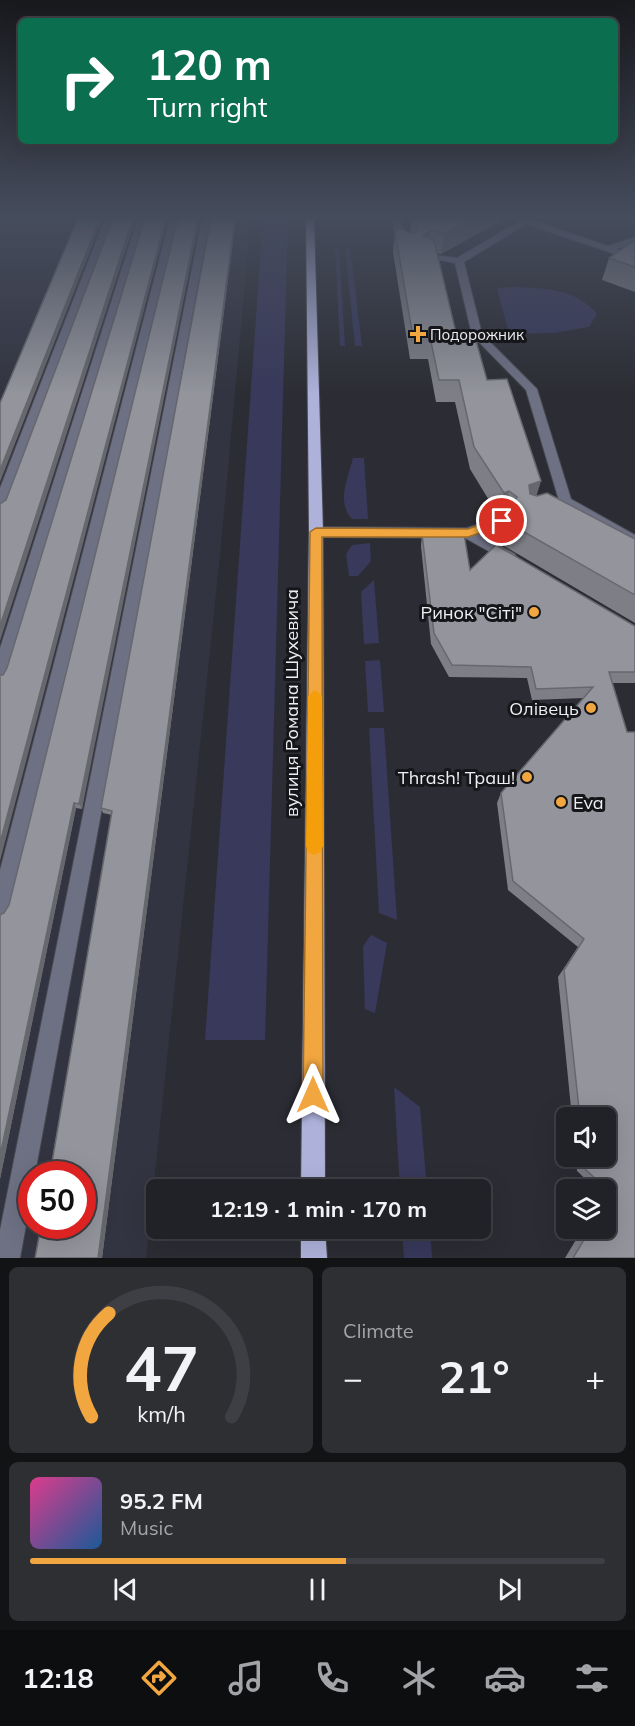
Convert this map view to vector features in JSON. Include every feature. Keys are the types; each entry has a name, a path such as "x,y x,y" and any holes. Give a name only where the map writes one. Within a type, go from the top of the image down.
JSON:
{"main road":[{"name":"вулиця Романа Шухевича","path":"311,277 316,532 313,1179"},
{"path":"314,1239 314,1258"}],"lane":[{"path":"0,505 87,277"},
{"path":"0,673 124,277"},
{"path":"0,908 159,277"},
{"path":"7,1258 196,277"},
{"path":"463,277 477,335 531,389 560,502 635,541"},
{"path":"316,532 468,533 502,521"},
{"path":"468,533 527,568"}],"shaded area":[{"path":"0,277 246,277 220,555 154,1179 146,1179 146,1239 148,1239 146,1258 0,1258"},
{"path":"259,277 286,277 265,1040 205,1040"},
{"path":"336,277 341,277 345,346 340,346"},
{"path":"348,277 354,277 362,346 355,346"},
{"path":"497,288 547,289 569,294 589,305 597,314 589,327 553,333 509,334"},
{"path":"353,458 364,458 368,519 352,519 345,505 346,482"},
{"path":"370,543 371,561 358,576 349,576 346,554 352,545"},
{"path":"374,580 379,643 364,644 361,592"},
{"path":"380,660 384,712 368,712 365,661"},
{"path":"369,728 384,728 397,920 379,913"},
{"path":"371,935 387,943 375,1013 365,1009 363,946"},
{"path":"394,1087 420,1107 426,1179 399,1179"},
{"path":"403,1239 431,1239 432,1258 404,1258"}],"building":[{"path":"53,277 77,277 0,470 0,403"},
{"path":"91,277 114,277 0,626 0,504 6,500"},
{"path":"127,277 150,277 0,843 0,675 3,675"},
{"path":"164,277 186,277 79,804 74,803 0,1156 0,915 9,905"},
{"path":"200,277 227,277 98,1258 35,1258 39,1239 96,1239 96,1161 52,1161 112,811 101,808"},
{"path":"403,277 443,277 457,337 475,337 487,380 507,379 541,481 529,485 530,494 537,496 547,493 635,539 635,595 510,524 519,515 512,504 517,497 509,491 504,493 474,447 459,380 439,380 430,337 413,337"},
{"path":"422,534 464,534 470,570 496,545 635,626 635,672 609,672 627,732 635,732 635,1258 573,1258 584,1239 616,1239 616,1179 596,1179 585,1167 616,1167 616,1107 579,1107 564,970 584,939 513,881 501,793 593,687 536,689 531,667 452,665 434,633"}],"slow traffic":[{"path":"314,846 315,696"}],"place":[{"name":"Подорожник","path":"418,334"},
{"name":"Ринок \"Сіті\"","path":"534,612"},
{"name":"Олівець","path":"591,708"},
{"name":"Thrash! Траш!","path":"527,777"},
{"name":"Eva","path":"561,802"}],"route":[{"path":"313,1095 316,532 468,533 502,521"}]}
